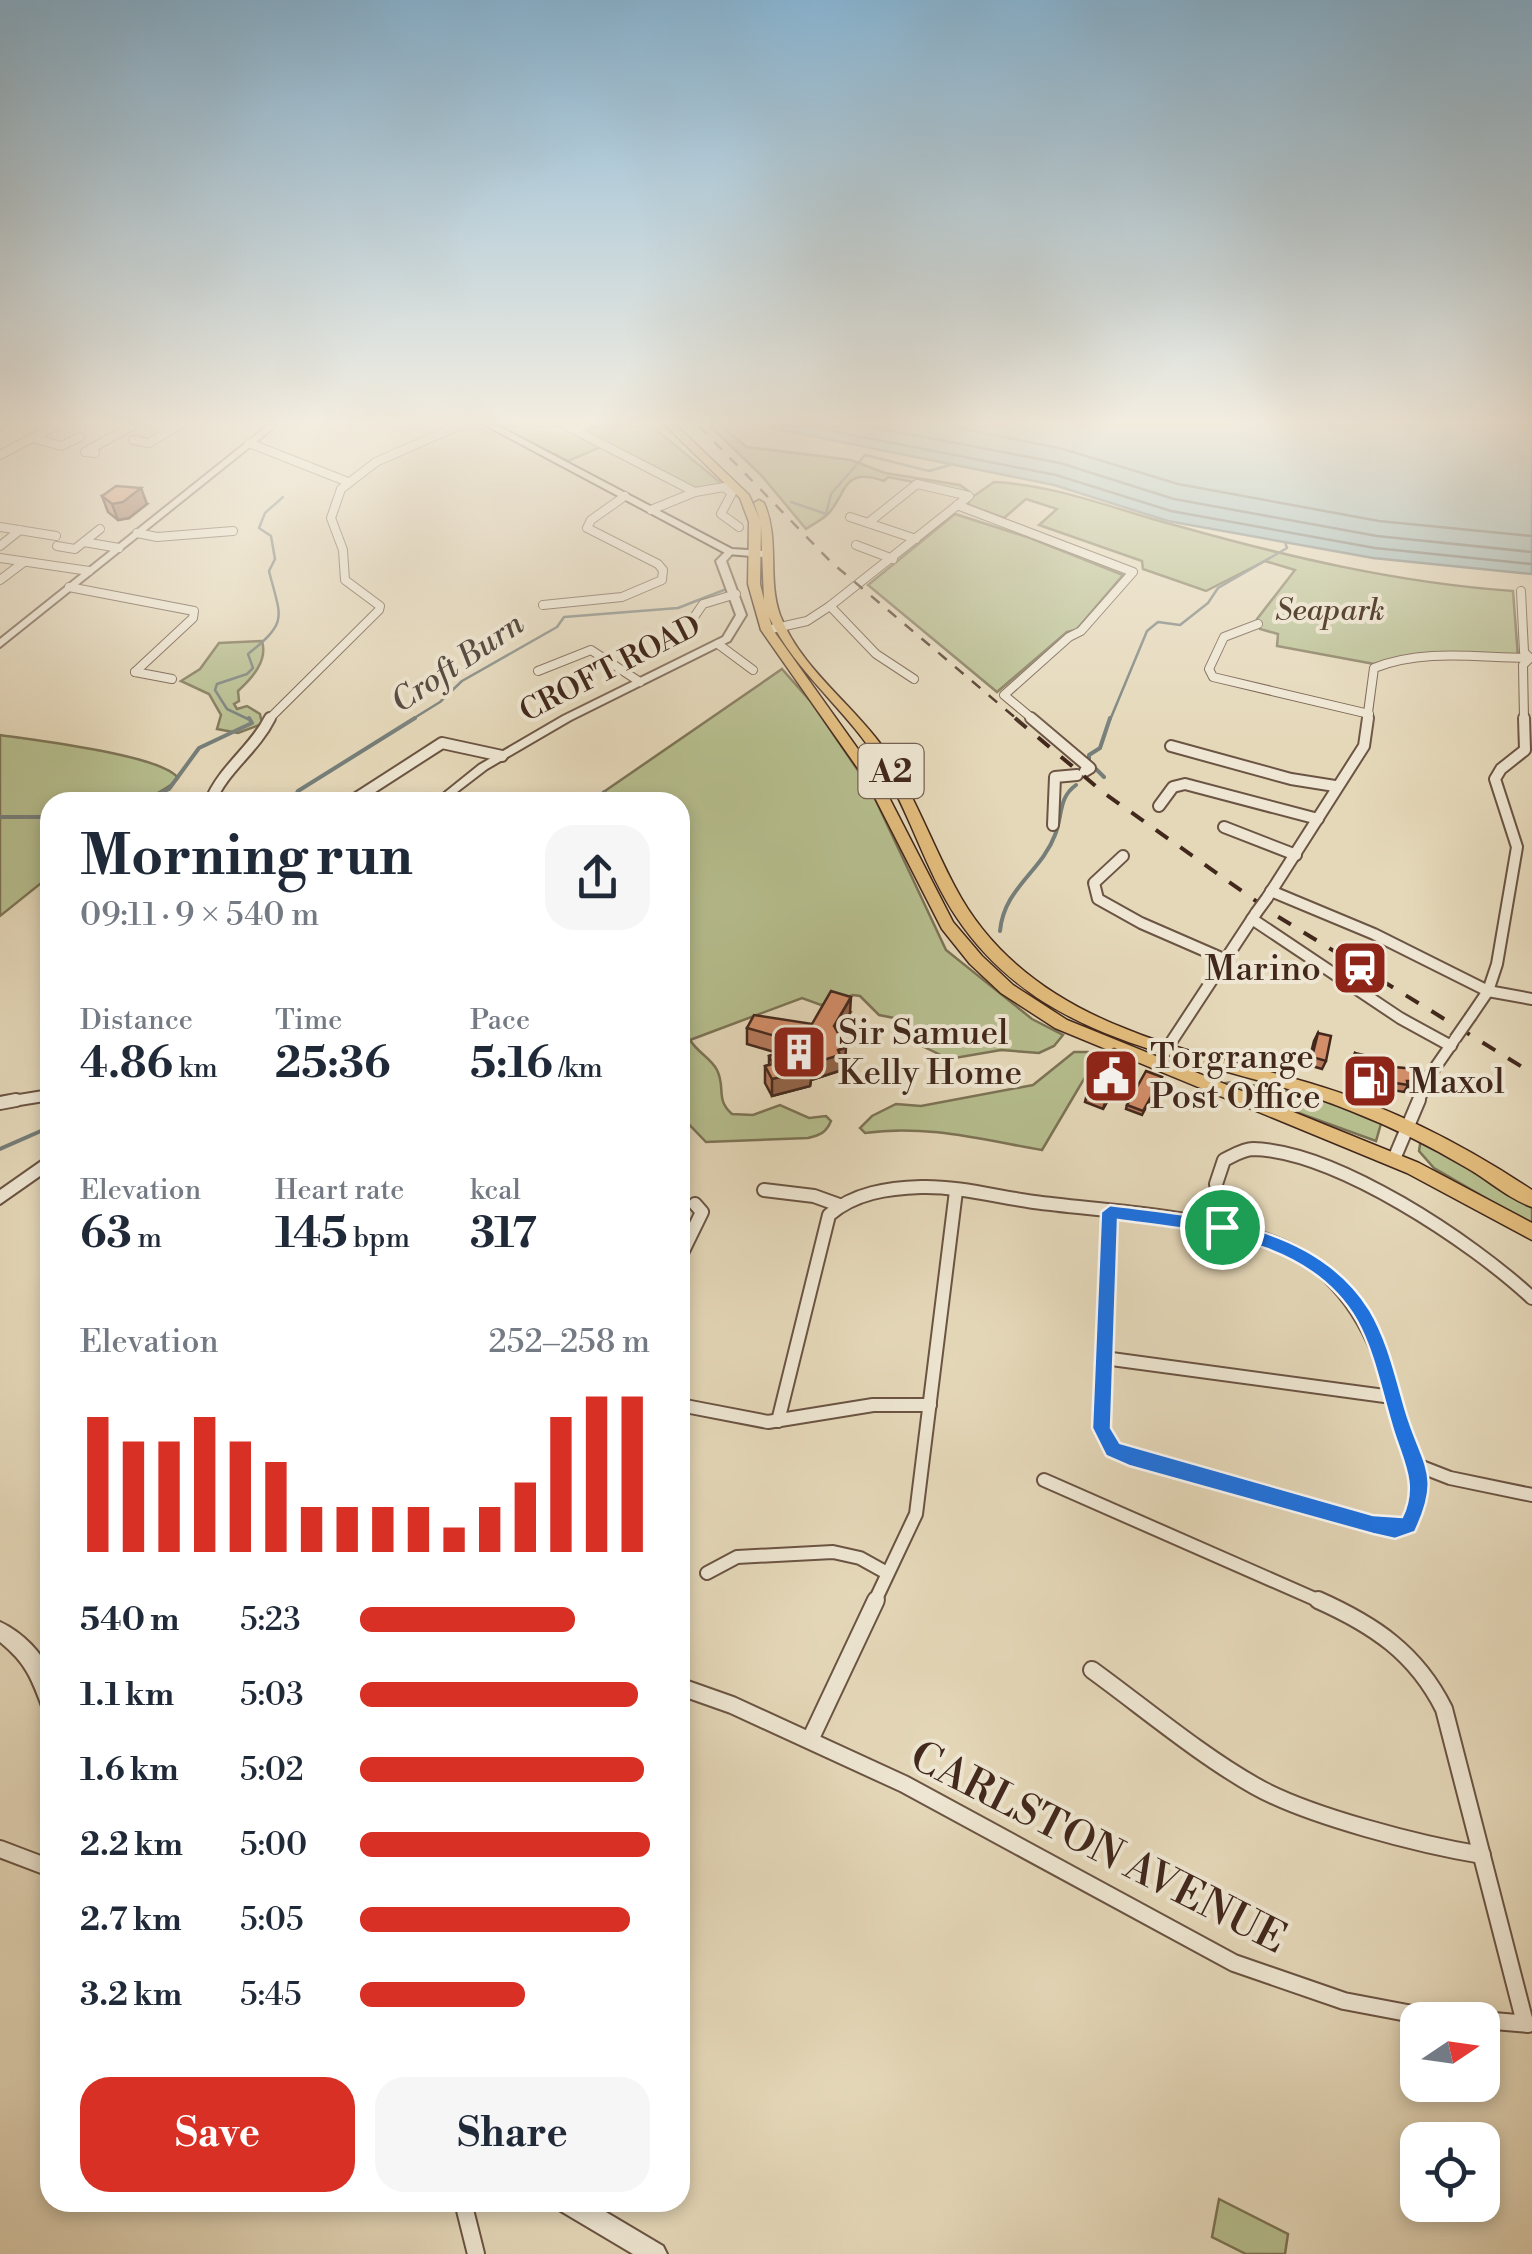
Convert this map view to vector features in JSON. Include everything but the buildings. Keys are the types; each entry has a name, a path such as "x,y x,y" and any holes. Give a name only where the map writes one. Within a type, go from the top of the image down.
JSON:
{"highway":[{"name":"A2","path":"757,531 774,628 873,780 947,925 985,957 1063,1007 1166,1050 1289,1083 1398,1123 1442,1143 1532,1200"},
{"name":"A2","path":"762,554 770,531"},
{"name":"A2","path":"985,957 1007,989 1061,1024 1389,1157 1532,1232"},
{"path":"1389,1157 1398,1123"}],"main road":[{"path":"691,531 730,552 762,554"}],"street":[{"path":"24,531 75,549 96,531"},
{"path":"214,792 218,782 258,741 272,712 379,610 380,606 345,580 343,550 335,531"},
{"path":"542,605 618,596 651,588 662,580 664,573 658,564 588,531"},
{"path":"891,531 916,540"},
{"path":"774,628 806,621 830,606 926,531"},
{"path":"1027,531 1133,572 1082,631 1040,660 1004,694 1090,768 1055,777 1053,825"},
{"path":"0,644 137,533 156,537 234,532"},
{"path":"84,542 119,548"},
{"path":"856,545 893,558"},
{"name":"CROFT ROAD","path":"452,792 502,756 718,644 732,633 740,621 741,607 722,561 730,552"},
{"path":"0,558 90,571"},
{"path":"0,580 24,562"},
{"path":"69,587 194,611 193,618 135,672 172,679"},
{"path":"1521,591 1524,652 1531,658"},
{"path":"691,622 703,604 736,594"},
{"path":"830,606 840,611 871,648 907,678"},
{"path":"1258,624 1224,637 1210,675 1369,714"},
{"path":"718,644 753,670"},
{"path":"538,672 591,650 640,682"},
{"path":"1166,1050 1364,746 1373,668 1386,662 1457,655 1531,658"},
{"path":"1398,1123 1488,991 1502,940 1517,847 1495,780 1501,769 1525,750 1528,706 1523,665 1531,658"},
{"path":"366,792 442,743 502,756"},
{"path":"1171,746 1291,779 1335,786"},
{"path":"1170,810 1154,804 1173,787 1185,784 1318,819"},
{"path":"1224,827 1296,855"},
{"path":"1517,847 1532,849"},
{"path":"1123,856 1094,883 1098,899 1159,932 1226,960"},
{"path":"1269,895 1374,934 1488,991 1532,1000"},
{"path":"1254,916 1400,1018 1453,1042"},
{"path":"0,1103 40,1097"},
{"path":"1222,1227 1217,1180 1223,1161 1240,1149 1274,1147 1331,1169 1414,1214 1488,1258 1532,1298"},
{"path":"0,1198 40,1168"},
{"path":"764,1190 814,1196 838,1205 903,1188 956,1191 1222,1227 1292,1251 1332,1279 1371,1330 1410,1456 1420,1467 1486,1488 1532,1495"},
{"path":"810,1740 916,1514 956,1191"},
{"path":"690,1236 702,1212 695,1204"},
{"path":"778,1422 826,1220 838,1205"},
{"path":"1110,1212 1101,1428 1109,1445 1124,1456 1395,1529 1408,1526 1415,1516 1420,1467"},
{"path":"1104,1358 1392,1397"},
{"path":"690,1407 778,1422 889,1400 930,1405"},
{"path":"1044,1480 1362,1619 1396,1643 1427,1678 1444,1709 1528,2024"},
{"path":"707,1573 738,1558 833,1552 860,1558 887,1573"},
{"path":"0,1630 17,1642 40,1674"},
{"path":"1092,1670 1255,1786 1303,1806 1446,1849 1482,1855"},
{"name":"CARLSTON AVENUE","path":"690,1689 904,1784 1234,1962 1344,2001 1400,2012"},
{"path":"0,1849 40,1864"},
{"name":"CARLSTON AVENUE","path":"1500,2022 1528,2024"},
{"path":"465,2212 476,2254"},
{"path":"585,2212 655,2254"}],"green space":[{"path":"934,531 1009,531 1123,575 1076,630 1067,632 997,692 868,585"},
{"name":"Seapark","path":"1057,531 1199,531 1344,567 1428,582 1513,591 1518,657 1457,654 1374,664 1277,646 1278,634 1260,629 1257,619 1295,570 1265,561 1206,591 1143,569 1142,561"},
{"path":"262,641 261,662 238,691 239,701 234,704 237,709 247,706 260,714 262,724 238,733 217,729 221,715 209,694 181,681 200,669 219,643"},
{"path":"782,669 812,703 870,788 946,950 1032,1019 1063,1035 1054,1046 1039,1053 1001,1050 949,1059 916,1043 894,1018 879,1015 860,996 853,995 821,1005 802,998 690,1040 690,792 604,792"},
{"path":"0,735 148,762 178,778 159,792 40,792 40,884 0,916"},
{"path":"690,1040 717,1070 722,1098 732,1114 753,1115 780,1105 809,1118 826,1116 831,1121 819,1134 808,1138 706,1142 690,1125"},
{"path":"1074,1052 1097,1057 1042,1150 954,1134 910,1130 865,1133 860,1128 872,1116 896,1104 921,1106 1033,1085"},
{"path":"1233,1082 1305,1094 1382,1120 1376,1141 1219,1084"},
{"path":"1421,1138 1485,1172 1532,1208 1532,1225 1434,1168 1419,1151"},
{"path":"1219,2199 1288,2234 1285,2254 1246,2254 1212,2237"}],"water":[{"path":"1224,531 1532,531 1532,574 1373,558"}],"waterway":[{"path":"250,720 227,709 215,690 217,684 247,674 253,668 248,654 276,626 278,610 269,571 275,559 271,536 264,531"},
{"path":"1110,720 1147,631 1158,622 1180,625 1208,603 1218,588 1287,548 1285,542"},
{"name":"Croft Burn","path":"411,720 440,702 462,681 557,627 564,617 678,608 724,590"},
{"path":"163,792 169,789 199,748 252,723 249,718"},
{"name":"Croft Burn","path":"297,792 415,718"},
{"path":"1104,777 1089,762 1089,755 1100,748 1110,718"},
{"path":"1000,931 1008,903 1049,848 1064,801 1076,785"},
{"path":"0,817 40,817"},
{"name":"Croft Burn","path":"0,1149 40,1131"}],"railway":[{"path":"801,531 831,562 1018,720"},
{"path":"1015,718 1104,793 1277,916 1532,1073"}],"place":[{"name":"Marino","path":"1360,968"},
{"name":"Sir Samuel Kelly Home","path":"799,1052"},
{"name":"Torgrange Post Office","path":"1111,1076"},
{"name":"Maxol","path":"1370,1081"}],"route":[{"path":"1110,1212 1222,1227 1306,1258 1344,1290 1364,1316 1382,1358 1410,1456 1420,1467 1419,1504 1408,1526 1395,1529 1373,1524 1124,1456 1106,1440 1101,1428 1110,1212"}]}
